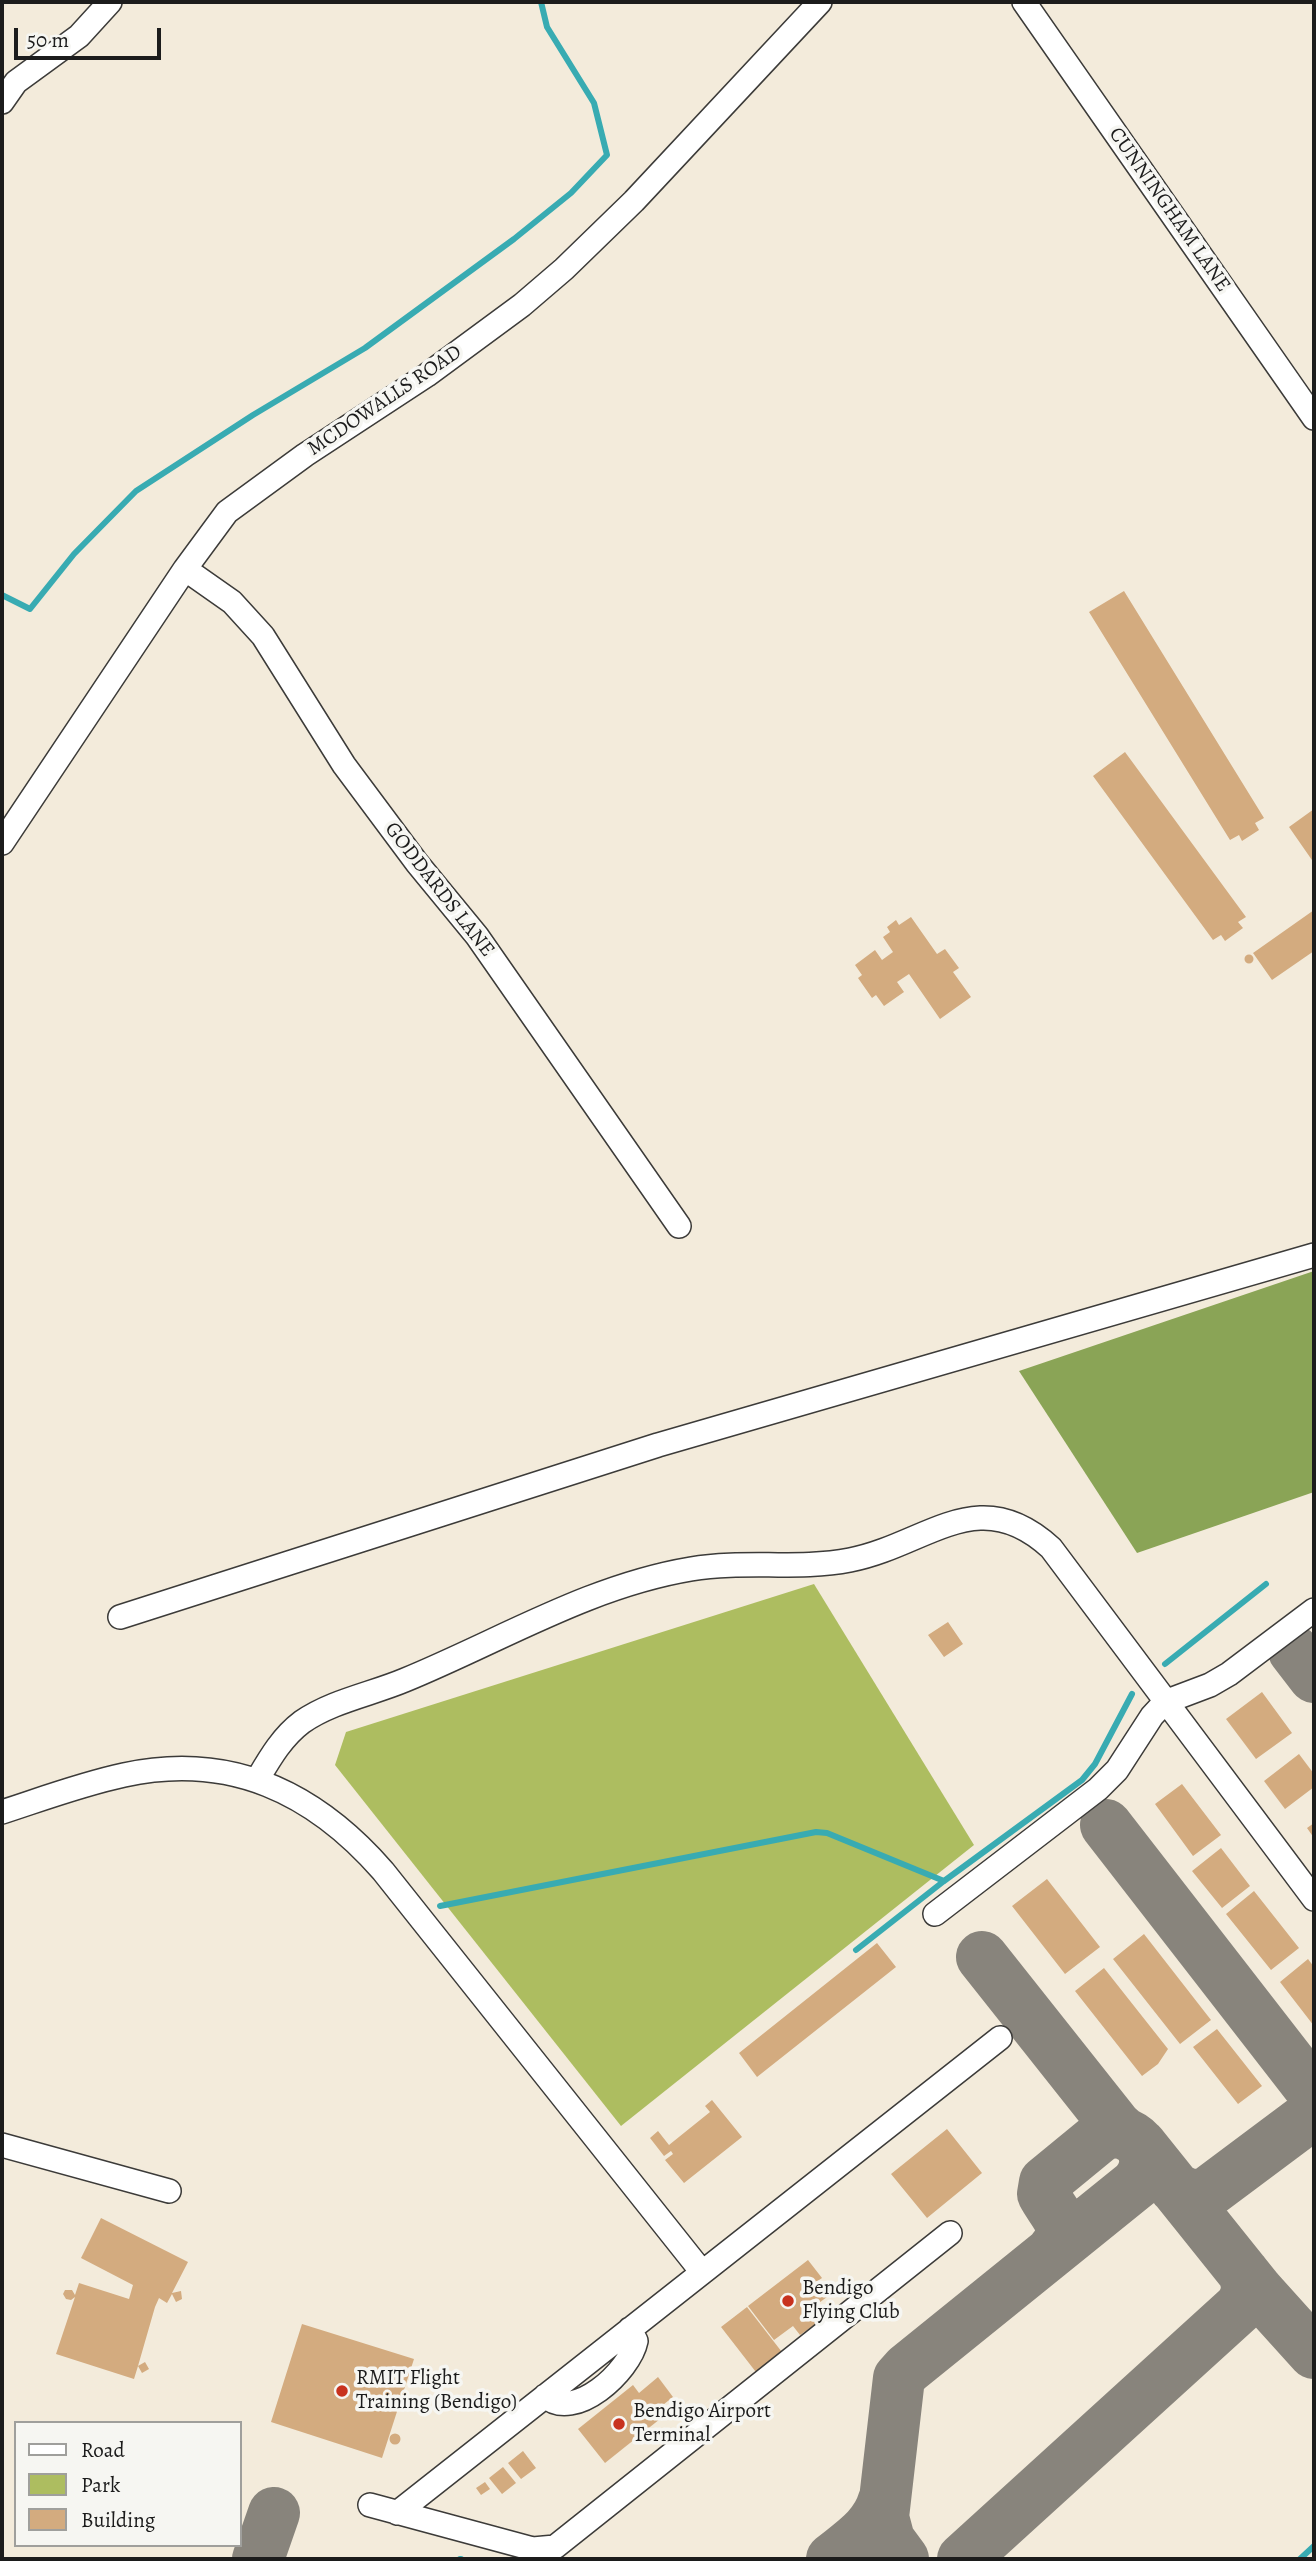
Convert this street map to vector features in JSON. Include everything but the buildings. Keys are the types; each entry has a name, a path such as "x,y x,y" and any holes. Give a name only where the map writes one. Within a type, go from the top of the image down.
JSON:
{"street":[{"path":"2,102 16,82 79,36 110,2"},
{"name":"MCDOWALLS ROAD","path":"2,843 185,569 227,512 246,496 427,375 522,305 564,269 634,201 820,2"},
{"name":"CUNNINGHAM LANE","path":"1024,2 1314,418"},
{"name":"GODDARDS LANE","path":"185,569 232,602 263,636 344,765 409,852 477,936 679,1226"},
{"path":"120,1617 658,1445 1314,1255"},
{"path":"257,1780 290,1731 316,1713 407,1680 533,1621 612,1590 657,1576 724,1565 793,1565 847,1561 887,1550 949,1523 986,1517 1003,1520 1035,1534 1051,1548 1314,1899"},
{"path":"935,1914 1098,1789 1117,1770 1152,1716 1166,1702 1210,1685 1229,1674 1314,1610"},
{"path":"2,1812 102,1780 138,1772 172,1769 207,1769 257,1780 283,1790 312,1807 368,1854 702,2272"},
{"path":"397,2513 1000,2038"},
{"path":"2,2145 169,2191"},
{"path":"370,2505 533,2549 555,2547 950,2233"}],"green space":[{"path":"1314,1271 1314,1492 1137,1553 1019,1371"},
{"path":"814,1584 974,1845 621,2126 335,1765 346,1732"}],"waterway":[{"path":"2,595 30,609 74,554 136,491 253,415 365,348 514,239 571,193 607,155 594,103 547,27 541,2"},
{"path":"1165,1664 1266,1584"},
{"path":"856,1950 944,1881 1082,1780 1095,1764 1132,1694"},
{"path":"440,1906 816,1832 827,1833 944,1881"},
{"path":"1300,2559 1314,2546"}],"taxiway":[{"path":"1294,1651 1314,1677"},
{"path":"1106,1825 1314,2093"},
{"path":"982,1957 1125,2134"},
{"path":"1175,2188 1191,2196 1207,2193 1314,2113"},
{"path":"1052,2251 1058,2243 1061,2228 1060,2221 1043,2194 1045,2182 1101,2136 1112,2133 1128,2135 1141,2145 1258,2291 1314,2353"},
{"path":"903,2559 889,2540 883,2517 899,2378 1136,2184 1145,2166 1141,2145"},
{"path":"963,2559 1239,2308 1247,2291 1243,2272"},
{"path":"832,2559 870,2526 884,2500"},
{"path":"258,2559 274,2513"}],"place":[{"name":"Bendigo Flying Club","path":"788,2301"},
{"name":"RMIT Flight Training (Bendigo)","path":"342,2391"},
{"name":"Bendigo Airport Terminal","path":"619,2424"}]}
